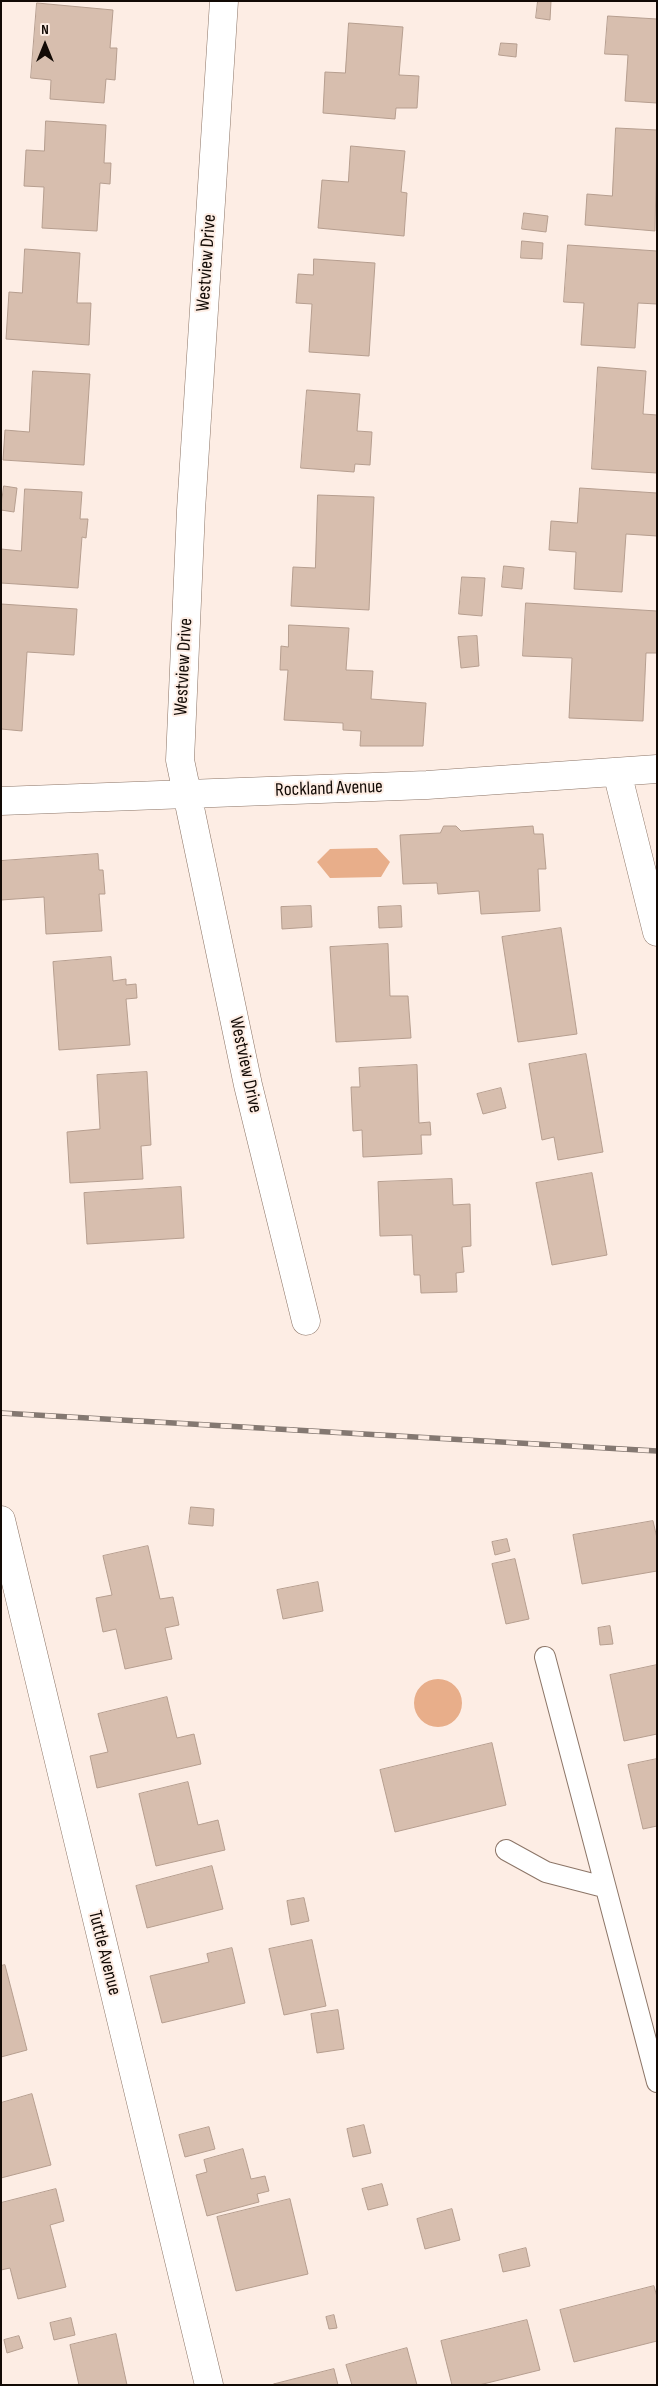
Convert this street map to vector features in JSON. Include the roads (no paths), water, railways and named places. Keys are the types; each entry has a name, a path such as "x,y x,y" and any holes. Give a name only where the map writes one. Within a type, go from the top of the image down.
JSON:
{"street":[{"name":"Westview Drive","path":"224,1 192,500 180,760 248,1085 306,1321"},
{"name":"Rockland Avenue","path":"1,801 427,784 657,769"},
{"path":"616,772 657,932"},
{"name":"Tuttle Avenue","path":"1,1520 209,2385"}],"lane":[{"path":"545,1657 604,1887 657,2082"},
{"path":"506,1850 546,1872 604,1887"}],"railway":[{"path":"1,1413 657,1451"}]}
